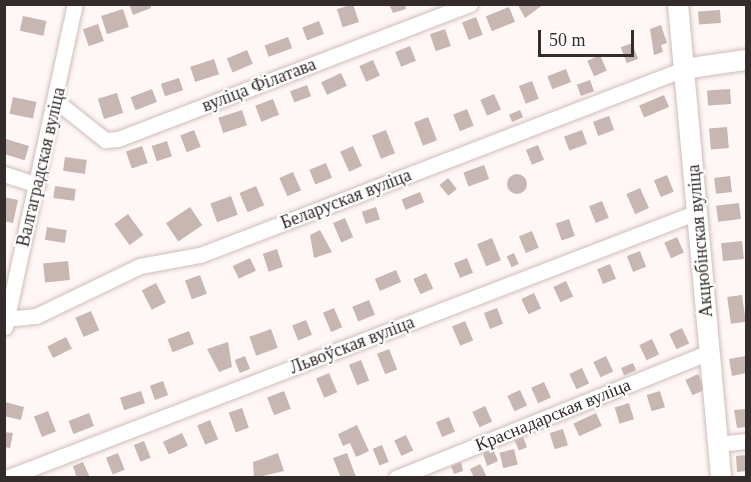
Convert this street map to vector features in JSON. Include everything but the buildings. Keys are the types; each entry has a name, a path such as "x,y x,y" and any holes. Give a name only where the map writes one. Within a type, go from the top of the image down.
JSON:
{"street":[{"name":"Валгаградская вуліца","path":"5,324 56,101 75,4"},
{"name":"вуліца Філатава","path":"56,101 105,140 118,139 470,4"},
{"name":"Акцюбінская вуліца","path":"678,4 721,477"},
{"path":"684,69 747,60"},
{"name":"Беларуская вуліца","path":"5,324 36,316 140,266 200,255 684,69"},
{"path":"4,174 37,185"},
{"name":"Львоўская вуліца","path":"6,477 697,212"},
{"name":"Краснадарская вуліца","path":"396,477 710,352"},
{"path":"718,444 747,441"}]}
